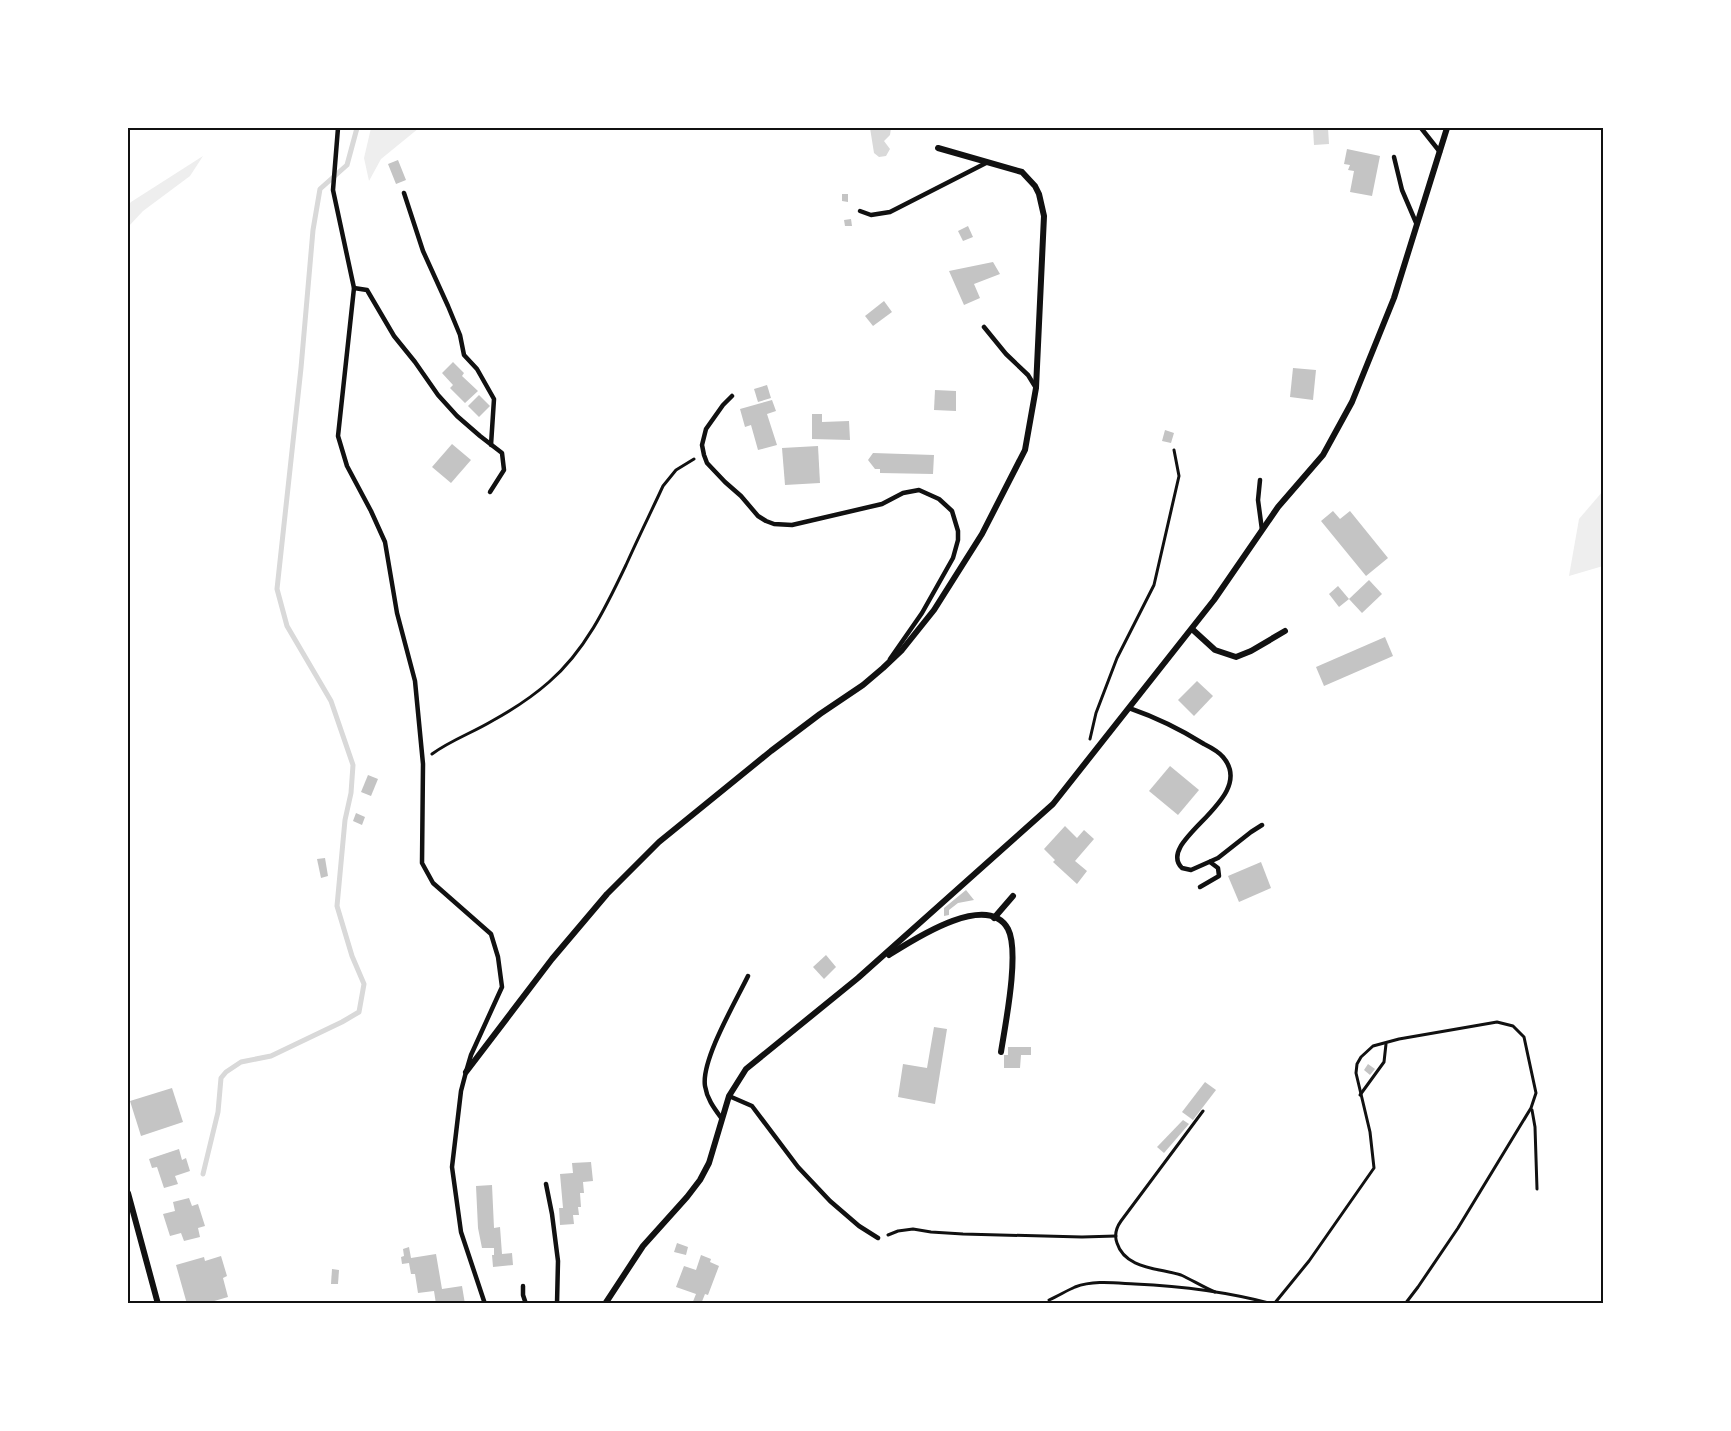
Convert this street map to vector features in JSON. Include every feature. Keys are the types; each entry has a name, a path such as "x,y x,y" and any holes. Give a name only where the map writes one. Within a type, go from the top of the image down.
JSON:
{"street":[{"path":"605,1304 643,1246 700,1180 709,1163 729,1096 746,1069 869,968 1053,804 1214,600 1278,507 1323,455 1352,402 1394,298 1447,128"},
{"path":"466,1072 571,936 639,861 771,751 819,714 863,685 902,650 934,610 959,573 993,514 1025,450 1036,388 1043,205 1035,186 1022,172 938,148"},
{"path":"1192,629 1215,650 1236,657 1285,631"},
{"path":"994,918 1014,896"},
{"path":"869,968 907,943 951,920 977,915 999,920 1009,931 1012,953 1009,1005 1001,1052"},
{"path":"128,1193 158,1304"}],"lane":[{"path":"338,128 333,190 354,288 338,436 347,466 385,542 397,614 415,681 423,764 422,863 433,883 491,934 498,957 502,987 471,1055 466,1072 461,1091 452,1167 461,1232 485,1304"},
{"path":"1420,128 1440,152"},
{"path":"1394,157 1402,190 1417,225"},
{"path":"860,211 871,215 890,212 986,163"},
{"path":"404,193 423,251 460,335 464,355 477,369 494,399 490,445"},
{"path":"354,288 367,290 394,336 438,395 457,416 502,453 504,470 490,492"},
{"path":"984,327 1006,354 1028,375 1036,388"},
{"path":"732,396 706,429 702,446 708,463 758,516 774,524 792,525 882,504 903,493 919,490 939,499 952,511 958,531 958,540 952,558 922,613 883,668"},
{"path":"1260,480 1258,500 1262,530"},
{"path":"1129,708 1181,730 1219,753 1227,763 1232,779 1228,788 1217,805 1188,836 1177,852 1179,864 1186,870 1191,870 1210,862 1262,825"},
{"path":"1200,887 1219,876 1218,868 1210,862"},
{"path":"722,1119 709,1101 705,1083 709,1057 748,976"},
{"path":"729,1096 752,1106 798,1167 830,1201 859,1226 878,1238"},
{"path":"546,1184 558,1261 557,1304"},
{"path":"523,1286 526,1304"}],"path":[{"path":"1091,756 1090,736 1096,713 1117,658 1154,585 1179,476 1174,450"},
{"path":"423,764 433,753 450,742 517,706 548,683 564,667 584,643 598,619 663,486 676,471 704,455"},
{"path":"1050,1300 1076,1287 1103,1282 1150,1284 1215,1292 1273,1304 1309,1260 1374,1168 1370,1132 1356,1072 1357,1064 1366,1051 1373,1046 1399,1039 1497,1022 1513,1026 1524,1037 1536,1092 1532,1108 1458,1228 1405,1304"},
{"path":"1360,1095 1384,1062 1386,1044"},
{"path":"1532,1108 1535,1127 1537,1189"},
{"path":"1203,1111 1121,1221 1116,1236 1121,1252 1133,1262 1181,1276 1215,1292"},
{"path":"878,1238 913,1229 963,1234 1082,1238 1116,1236"}],"shaded area":[{"path":"371,128 419,128 381,159 369,181 364,158"},
{"path":"870,128 891,128 890,135 884,141 890,149 886,156 879,157 874,153"},
{"path":"1313,128 1328,128 1329,144 1314,145"},
{"path":"203,156 190,176 143,211 128,227 128,205 131,202"},
{"path":"1603,491 1603,566 1569,576 1579,519"}],"building":[{"path":"1347,149 1380,156 1372,196 1350,192 1354,171 1348,170 1350,165 1344,164"},
{"path":"398,160 406,180 396,184 388,164"},
{"path":"842,194 848,194 848,202 842,201"},
{"path":"851,219 852,226 845,226 844,220"},
{"path":"968,226 973,237 963,241 958,231"},
{"path":"993,262 1000,274 974,284 980,298 964,305 949,271"},
{"path":"884,301 892,312 873,326 865,316"},
{"path":"453,362 464,373 462,376 478,391 465,403 450,388 453,385 442,373"},
{"path":"1293,368 1316,370 1313,400 1290,397"},
{"path":"767,385 771,398 758,402 754,389"},
{"path":"935,390 956,391 956,411 934,410"},
{"path":"479,395 490,406 479,417 468,406"},
{"path":"772,400 776,411 767,414 777,445 758,450 751,425 745,427 740,409"},
{"path":"812,414 822,414 822,422 849,421 850,440 812,439"},
{"path":"1165,430 1174,433 1171,443 1162,441"},
{"path":"452,444 471,460 451,483 432,467"},
{"path":"818,446 820,483 785,485 782,448"},
{"path":"873,453 934,455 933,474 880,473 880,469 875,469 868,460"},
{"path":"1333,511 1340,519 1350,511 1388,558 1366,576 1321,521"},
{"path":"1369,580 1382,594 1362,613 1349,599"},
{"path":"1338,586 1349,599 1339,607 1329,594"},
{"path":"1385,637 1393,656 1324,686 1316,667"},
{"path":"1197,681 1213,696 1194,716 1178,700"},
{"path":"1170,766 1199,790 1178,815 1149,791"},
{"path":"368,775 378,779 371,796 361,792"},
{"path":"356,813 365,817 362,825 353,821"},
{"path":"1065,826 1077,838 1084,830 1094,839 1075,861 1087,871 1077,884 1053,862 1055,860 1044,849"},
{"path":"325,858 328,876 321,878 317,859"},
{"path":"1261,862 1271,888 1239,902 1228,876"},
{"path":"966,890 974,900 958,903 949,910 949,915 944,916 944,908"},
{"path":"826,955 836,967 824,979 813,967"},
{"path":"934,1027 947,1029 935,1104 898,1097 903,1064 927,1068"},
{"path":"1008,1047 1031,1047 1031,1055 1021,1055 1020,1068 1004,1068 1004,1055 1008,1055"},
{"path":"1368,1064 1375,1069 1370,1075 1364,1070"},
{"path":"1205,1082 1216,1090 1193,1120 1182,1112"},
{"path":"172,1088 183,1122 141,1136 130,1101"},
{"path":"1183,1120 1189,1124 1164,1153 1157,1147"},
{"path":"179,1149 182,1160 186,1158 190,1171 175,1176 178,1184 164,1188 157,1167 152,1168 149,1159"},
{"path":"591,1162 593,1181 583,1182 584,1193 580,1193 579,1215 573,1215 574,1224 560,1225 559,1208 563,1208 560,1174 573,1173 572,1163"},
{"path":"492,1185 494,1228 500,1227 502,1254 512,1253 513,1265 493,1267 494,1248 482,1248 478,1228 476,1186"},
{"path":"189,1198 192,1206 198,1204 205,1226 198,1228 200,1237 184,1241 181,1233 170,1236 163,1214 175,1211 173,1202"},
{"path":"677,1243 688,1247 686,1255 674,1252"},
{"path":"409,1247 411,1258 436,1254 442,1289 462,1286 465,1304 436,1304 434,1291 418,1293 415,1274 411,1274 409,1263 402,1264 403,1249"},
{"path":"701,1255 711,1259 710,1262 719,1266 708,1295 705,1294 701,1304 692,1304 696,1294 676,1287 684,1266 696,1270"},
{"path":"221,1256 227,1276 223,1278 228,1297 204,1304 187,1304 176,1265 204,1257 205,1261"},
{"path":"332,1269 339,1270 338,1284 331,1284"}],"waterway":[{"path":"203,1174 218,1112 221,1078 226,1072 241,1062 271,1056 359,1012 364,984 352,956 337,906 353,765 331,701 287,626 277,589 301,368 313,230 320,189 347,165 357,128"}]}
